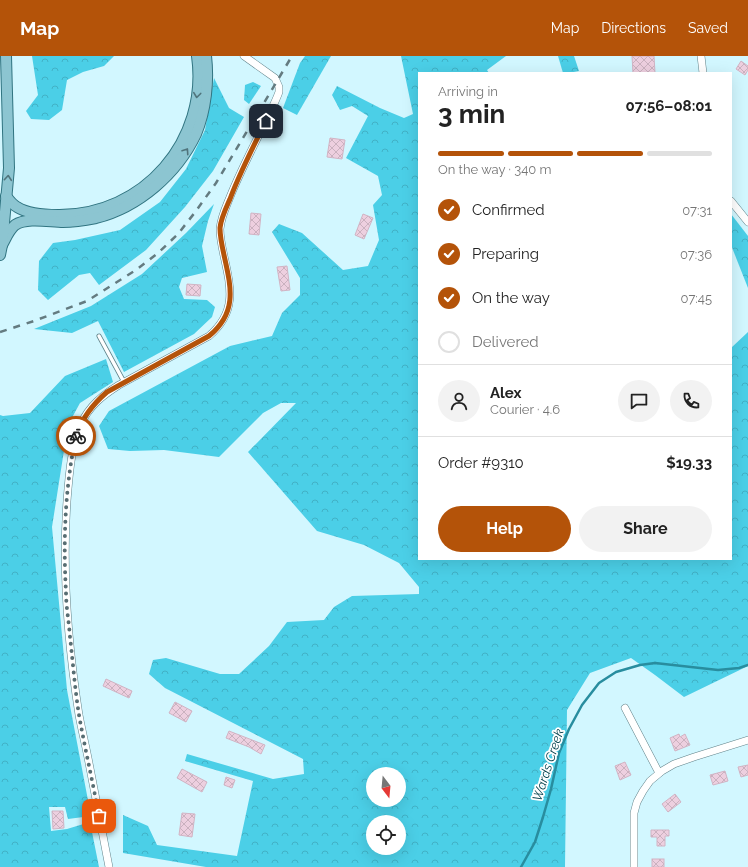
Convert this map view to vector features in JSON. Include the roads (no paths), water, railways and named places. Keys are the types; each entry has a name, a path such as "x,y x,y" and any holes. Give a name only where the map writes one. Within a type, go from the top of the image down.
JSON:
{"main road":[{"path":"1,250 9,168 6,56"},
{"path":"6,196 15,206 23,210 37,213 68,215 102,209 125,199 150,182 161,172 178,148 194,112 199,79 197,56"},
{"path":"1,250 11,229 19,223 32,221 64,222 97,218 116,211 133,202 159,183 181,158 196,133 201,119 207,80 206,56"}],"street":[{"path":"109,867 80,716 66,593 66,520 74,447 79,428 89,411 107,392 209,336 221,324 225,317 228,308 230,281 220,236 222,221 235,186 279,92 279,87 275,78 244,56"},
{"path":"701,56 702,72"},
{"path":"732,202 748,222"},
{"path":"625,708 659,773"},
{"path":"634,867 634,813 637,802 650,781 659,773 674,764 748,740"}],"lane":[{"path":"99,336 124,382"}],"waterway":[{"name":"Wards Creek","path":"521,867 535,842 551,789 559,753 569,729 582,705 599,683 616,672 640,665 655,663 718,670 739,668 748,665"}],"railway":[{"path":"0,332 87,301 136,270 158,253 178,234 216,183 292,56"}]}
